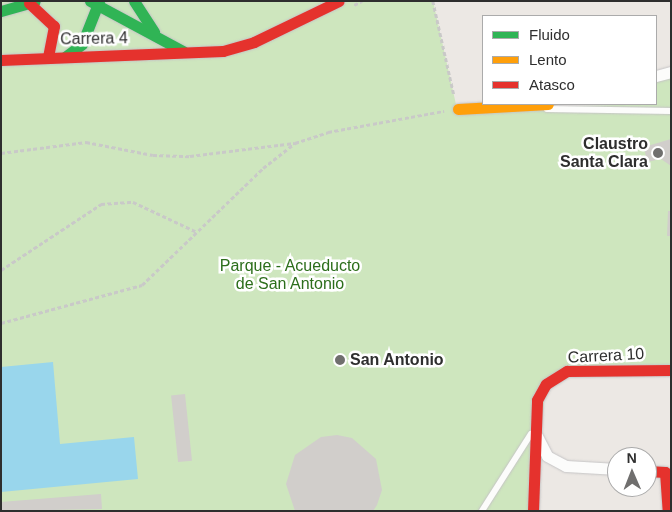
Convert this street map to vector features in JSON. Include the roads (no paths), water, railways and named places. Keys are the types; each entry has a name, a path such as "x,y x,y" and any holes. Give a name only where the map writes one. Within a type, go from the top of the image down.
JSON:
{"main road":[{"path":"134,1 162,41"},
{"name":"Carrera 4","path":"1,60 48,56 223,51 254,42 339,1"},
{"path":"1,11 32,2 54,26 55,36 48,56"},
{"path":"65,57 82,44 96,2"},
{"name":"Carrera 4","path":"96,2 162,41 187,53"},
{"path":"458,109 532,108 544,105"},
{"name":"Carrera 10","path":"534,430 537,400 546,384 566,371 671,370"},
{"path":"533,511 534,430"},
{"path":"657,472 665,472 668,511"}],"street":[{"path":"657,76 671,72"},
{"path":"534,430 547,456 566,466 607,468"}],"lane":[{"path":"532,108 671,111"},
{"path":"482,511 534,430"}],"water":[{"path":"53,362 60,444 134,437 138,479 1,492 1,367"}],"place":[{"name":"Claustro Santa Clara","path":"658,153"},
{"name":"San Antonio","path":"340,360"}],"park label":[{"name":"Parque - Acueducto de San Antonio","path":"290,275"}]}
